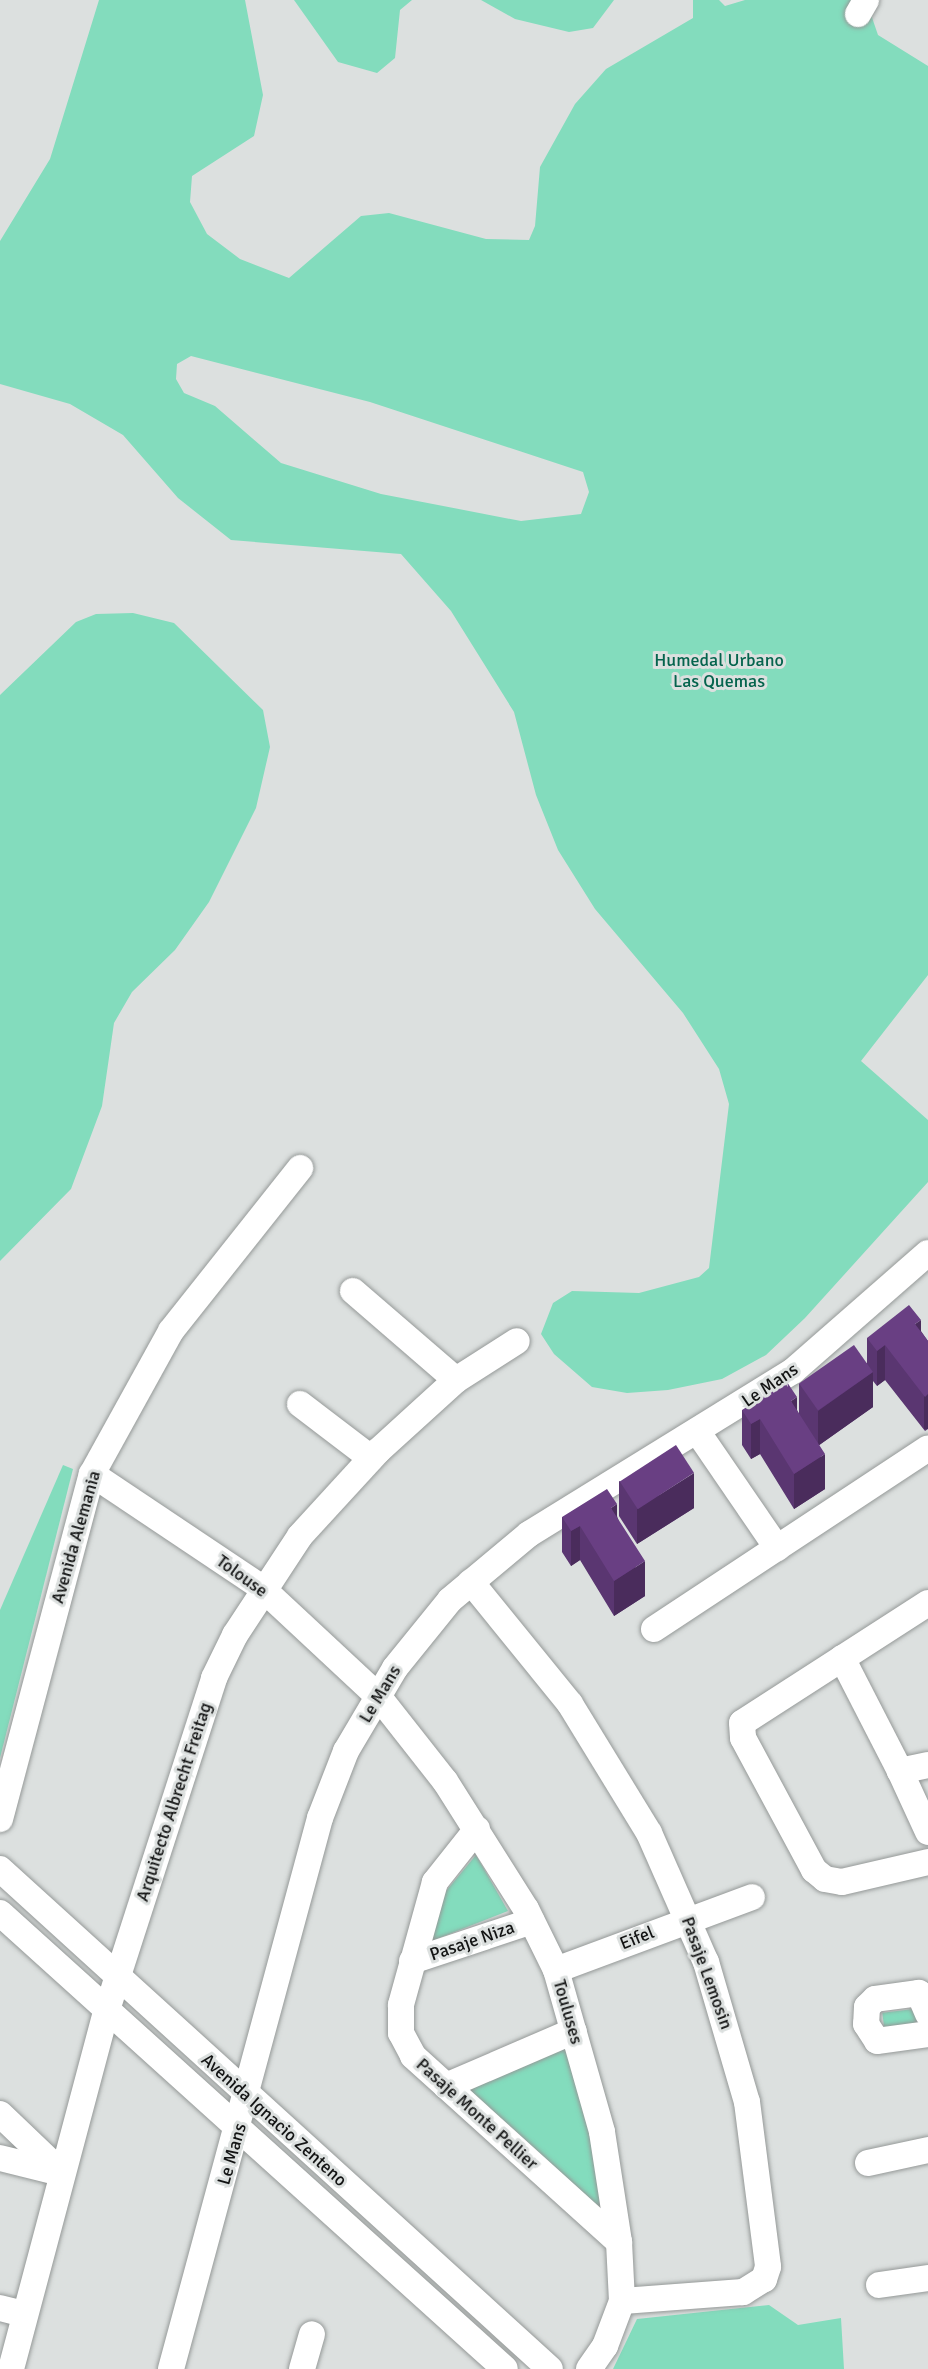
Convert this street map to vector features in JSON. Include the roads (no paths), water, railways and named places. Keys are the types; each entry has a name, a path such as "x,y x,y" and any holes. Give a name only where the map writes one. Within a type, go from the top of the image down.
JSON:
{"street":[{"name":"Avenida Alemania","path":"0,1819 92,1474 171,1331 300,1168"},
{"name":"Le Mans","path":"171,2369 238,2133 320,1818 346,1751 413,1642 471,1582 529,1534 793,1371 928,1253"},
{"path":"353,1291 456,1380"},
{"name":"Arquitecto Albrecht Freitag","path":"11,2369 12,2311 62,2173 106,2013 214,1678 262,1588 300,1536 371,1458 456,1380 517,1341"},
{"path":"300,1404 371,1458"},
{"path":"697,1431 777,1548"},
{"path":"654,1629 928,1448"},
{"name":"Tolouse","path":"92,1474 262,1588 378,1696"},
{"name":"Pasaje Lemosin","path":"471,1582 539,1661 600,1747 688,1917 747,2102 768,2267 759,2284 742,2292 622,2301"},
{"path":"928,1603 843,1658 752,1712 742,1723 744,1738 814,1869 825,1879 842,1882 928,1862"},
{"path":"843,1658 928,1832"},
{"name":"Touluses","path":"378,1696 477,1829 532,1921 556,1970 602,2132 619,2242 622,2301 605,2346 589,2369"},
{"path":"900,1771 928,1765"},
{"name":"Pasaje Monte Pellier","path":"477,1829 435,1882 401,2006 401,2033 412,2056 619,2242"},
{"name":"Avenida Ignacio Zenteno","path":"0,1869 119,1976 247,2097 550,2369"},
{"name":"Eifel","path":"556,1970 688,1917 752,1897"},
{"name":"Avenida Ignacio Zenteno","path":"0,1913 238,2133 505,2369"},
{"name":"Pasaje Niza","path":"412,1962 532,1921"},
{"path":"928,2014 919,1993 875,1999 867,2007 866,2024 878,2041 928,2034"},
{"path":"446,2086 574,2031"},
{"path":"0,2114 62,2173"},
{"path":"868,2163 928,2150"},
{"path":"0,2158 62,2173"},
{"path":"879,2285 928,2278"},
{"path":"302,2369 312,2334"}],"park label":[{"name":"Humedal Urbano Las Quemas","path":"719,671"}]}
